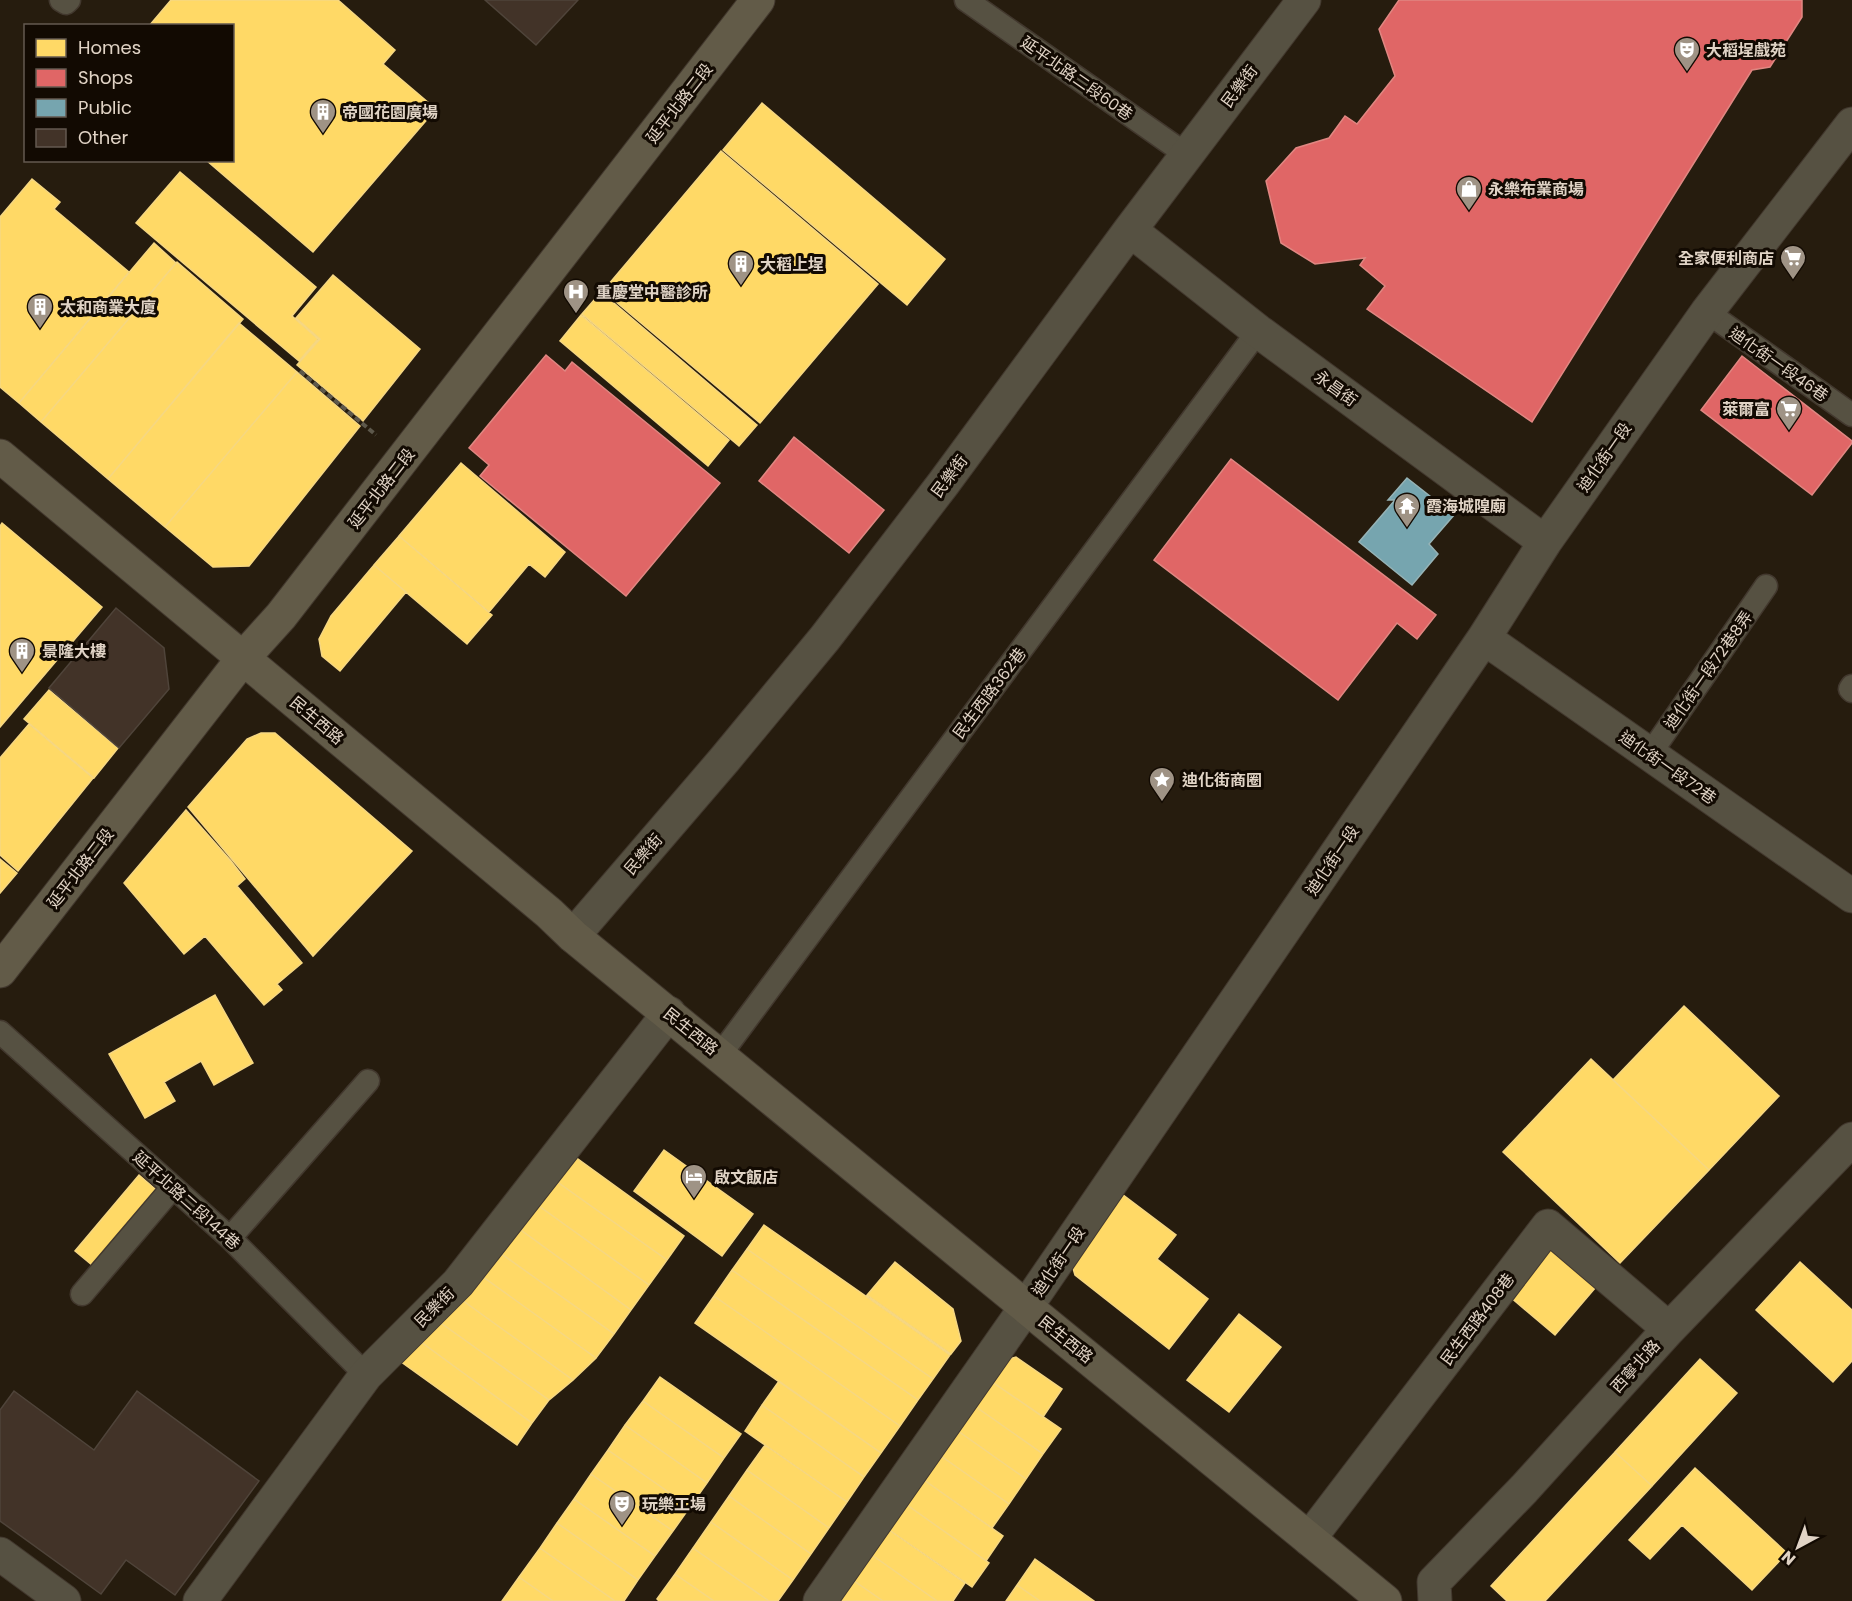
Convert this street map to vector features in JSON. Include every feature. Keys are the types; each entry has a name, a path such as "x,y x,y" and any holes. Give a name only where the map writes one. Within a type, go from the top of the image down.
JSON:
{"street":[{"name":"延平北路二段","path":"0,971 244,657 281,616 403,460 758,0"},
{"name":"民樂街","path":"573,936 825,638 943,484 1130,230 1304,0"},
{"name":"迪化街一段","path":"820,1601 1026,1307 1484,638 1545,542 1707,312 1852,124"},
{"name":"永昌街","path":"1130,230 1258,331 1545,542"},
{"name":"民生西路","path":"0,456 244,657 549,913 573,936 1385,1601"},
{"name":"迪化街一段72巷","path":"1484,638 1852,896"},
{"name":"民樂街","path":"200,1601 366,1375 458,1283 669,1013"},
{"name":"西寧北路","path":"1434,1601 1434,1582 1524,1488 1669,1329 1852,1139"},
{"name":"民生西路408巷","path":"1309,1539 1548,1226 1669,1329"},
{"path":"0,1554 64,1601"}],"lane":[{"name":"延平北路二段60巷","path":"966,0 1187,155"},
{"name":"迪化街一段46巷","path":"1707,312 1852,415"},
{"name":"民生西路362巷","path":"720,1055 1258,331"},
{"name":"迪化街一段72巷8弄","path":"1650,754 1766,586"},
{"name":"延平北路二段144巷","path":"0,1032 230,1238 366,1375"},
{"path":"230,1238 368,1081"},
{"path":"82,1294 173,1187"}],"path":[{"path":"300,371 403,460"}],"building: Homes":[{"name":"帝國花園廣場","path":"171,0 338,0 395,50 383,64 436,109 313,252 208,162 234,162 234,24 151,24"},
{"path":"762,103 945,259 907,305 723,150"},
{"name":"大稻上埕","path":"721,151 878,284 760,423 603,291"},
{"path":"180,172 316,287 292,316 318,339 299,361 136,223"},
{"name":"太和商業大廈","path":"32,179 60,202 54,209 129,272 19,403 0,387 0,217"},
{"path":"154,243 176,263 41,422 19,403"},
{"path":"177,262 243,319 108,479 41,422"},
{"path":"333,275 420,349 363,421 297,365 320,339 296,318"},
{"path":"601,292 757,425 739,446 582,314"},
{"path":"581,315 729,440 708,466 560,341"},
{"path":"239,323 297,372 165,527 108,479"},
{"path":"297,372 360,426 249,566 213,567 165,527"},
{"path":"461,463 565,552 545,577 529,564 489,612 399,536"},
{"name":"景隆大樓","path":"2,523 102,607 0,727 0,526"},
{"path":"399,536 492,615 467,644 374,565"},
{"path":"374,565 406,592 340,671 322,656 319,639 331,616"},
{"path":"49,690 118,748 94,778 24,719"},
{"path":"29,724 93,778 18,871 0,855 0,758"},
{"path":"261,733 275,733 412,851 313,956 188,807 247,739"},
{"path":"186,810 245,879 237,886 302,963 277,984 282,990 264,1005 205,936 184,954 124,883"},
{"path":"0,859 17,873 0,893"},
{"path":"215,995 253,1063 214,1085 201,1061 164,1082 175,1101 145,1118 109,1054"},
{"path":"1684,1006 1779,1096 1709,1170 1613,1080"},
{"path":"1591,1059 1709,1170 1620,1263 1503,1152"},
{"path":"664,1150 753,1214 722,1256 634,1191"},
{"path":"567,1151 684,1236 667,1260 549,1176"},
{"path":"139,1175 162,1195 98,1270 75,1251"},
{"path":"549,1176 667,1260 649,1285 532,1201"},
{"path":"1114,1188 1176,1235 1157,1259 1208,1299 1169,1349 1075,1275 1067,1248"},
{"path":"532,1201 649,1285 631,1310 514,1225"},
{"path":"1548,1224 1607,1274 1555,1335 1496,1285"},
{"path":"514,1225 631,1310 614,1334 496,1250"},
{"path":"764,1225 950,1355 933,1379 747,1249"},
{"path":"747,1249 933,1379 918,1400 732,1270"},
{"path":"496,1250 614,1334 596,1358 479,1274"},
{"path":"895,1262 953,1309 961,1341 951,1354 867,1295"},
{"path":"1800,1262 1852,1310 1852,1361 1833,1382 1756,1310"},
{"path":"732,1270 918,1400 900,1426 714,1296"},
{"path":"479,1274 596,1358 573,1380 455,1295"},
{"path":"455,1295 573,1380 549,1400 431,1316"},
{"path":"714,1296 900,1426 881,1453 695,1323"},
{"path":"1239,1314 1281,1347 1229,1412 1187,1380"},
{"path":"431,1316 549,1400 532,1423 410,1334"},
{"path":"410,1334 532,1423 517,1445 390,1354"},
{"path":"1016,1357 1062,1389 1043,1417 985,1377 995,1363"},
{"path":"1700,1359 1737,1393 1652,1486 1615,1452"},
{"path":"660,1377 741,1434 724,1458 643,1401"},
{"path":"985,1377 1061,1429 1043,1454 969,1402"},
{"path":"779,1381 881,1453 864,1477 762,1405"},
{"path":"643,1401 724,1458 707,1483 625,1425"},
{"path":"969,1402 1043,1454 1026,1479 951,1426"},
{"path":"762,1405 864,1477 847,1502 745,1431"},
{"path":"625,1425 707,1483 690,1507 608,1450"},
{"path":"951,1426 1026,1479 1009,1504 934,1451"},
{"path":"765,1445 847,1502 829,1528 747,1470"},
{"path":"608,1450 690,1507 673,1531 591,1474"},
{"path":"934,1451 1009,1504 992,1528 917,1475"},
{"path":"1615,1452 1652,1486 1545,1601 1507,1601 1491,1586"},
{"path":"1695,1468 1787,1553 1752,1590 1682,1525 1650,1559 1629,1540"},
{"path":"747,1470 829,1528 811,1554 729,1496"},
{"path":"591,1474 673,1531 655,1556 574,1499"},
{"path":"917,1475 1003,1536 986,1561 900,1500"},
{"path":"729,1496 811,1554 793,1580 711,1522"},
{"path":"574,1499 655,1556 638,1580 557,1523"},
{"path":"900,1500 989,1563 972,1587 882,1525"},
{"path":"711,1522 793,1580 778,1601 769,1601 693,1548"},
{"path":"557,1523 638,1580 624,1601 615,1601 540,1548"},
{"path":"882,1525 965,1583 953,1601 937,1601 865,1550"},
{"path":"540,1548 615,1601 553,1601 519,1577"},
{"path":"693,1548 769,1601 714,1601 675,1574"},
{"path":"865,1550 937,1601 883,1601 847,1576"},
{"path":"1035,1559 1094,1601 1040,1601 1017,1585"},
{"path":"675,1574 714,1601 659,1601 657,1599"},
{"path":"847,1576 883,1601 829,1601"},
{"path":"519,1577 553,1601 502,1601"},
{"path":"1017,1585 1040,1601 1006,1601"}],"building: Shops":[{"name":"永樂布業商場","path":"1399,0 1802,0 1802,17 1770,67 1752,70 1532,422 1367,309 1385,286 1360,265 1365,258 1315,264 1281,243 1266,181 1296,148 1329,138 1345,116 1357,124 1395,76 1379,29"},
{"path":"546,355 565,371 572,362 720,483 626,596 480,476 489,465 469,448"},
{"path":"1742,356 1852,441 1812,495 1701,410"},
{"path":"794,437 884,510 849,553 759,481"},
{"path":"1231,459 1436,615 1417,639 1397,623 1338,700 1154,560"}],"building: Public":[{"name":"霞海城隍廟","path":"1407,478 1454,515 1429,544 1438,554 1412,585 1359,542 1395,500 1388,500"}],"building: Other":[{"path":"485,0 578,0 536,45"},
{"path":"116,608 164,648 169,689 119,748 49,688"},
{"path":"14,1391 94,1450 137,1391 259,1481 175,1595 126,1560 101,1594 0,1521 0,1410"}],"place":[{"name":"大稻埕戲苑","path":"1687,73"},
{"name":"帝國花園廣場","path":"323,135"},
{"name":"永樂布業商場","path":"1469,212"},
{"name":"全家便利商店","path":"1793,281"},
{"name":"大稻上埕","path":"741,287"},
{"name":"重慶堂中醫診所","path":"576,315"},
{"name":"太和商業大廈","path":"40,330"},
{"name":"萊爾富","path":"1789,432"},
{"name":"霞海城隍廟","path":"1407,529"},
{"name":"景隆大樓","path":"22,674"},
{"name":"迪化街商圈","path":"1162,803"},
{"name":"啟文飯店","path":"694,1200"},
{"name":"玩樂工場","path":"622,1527"}]}
